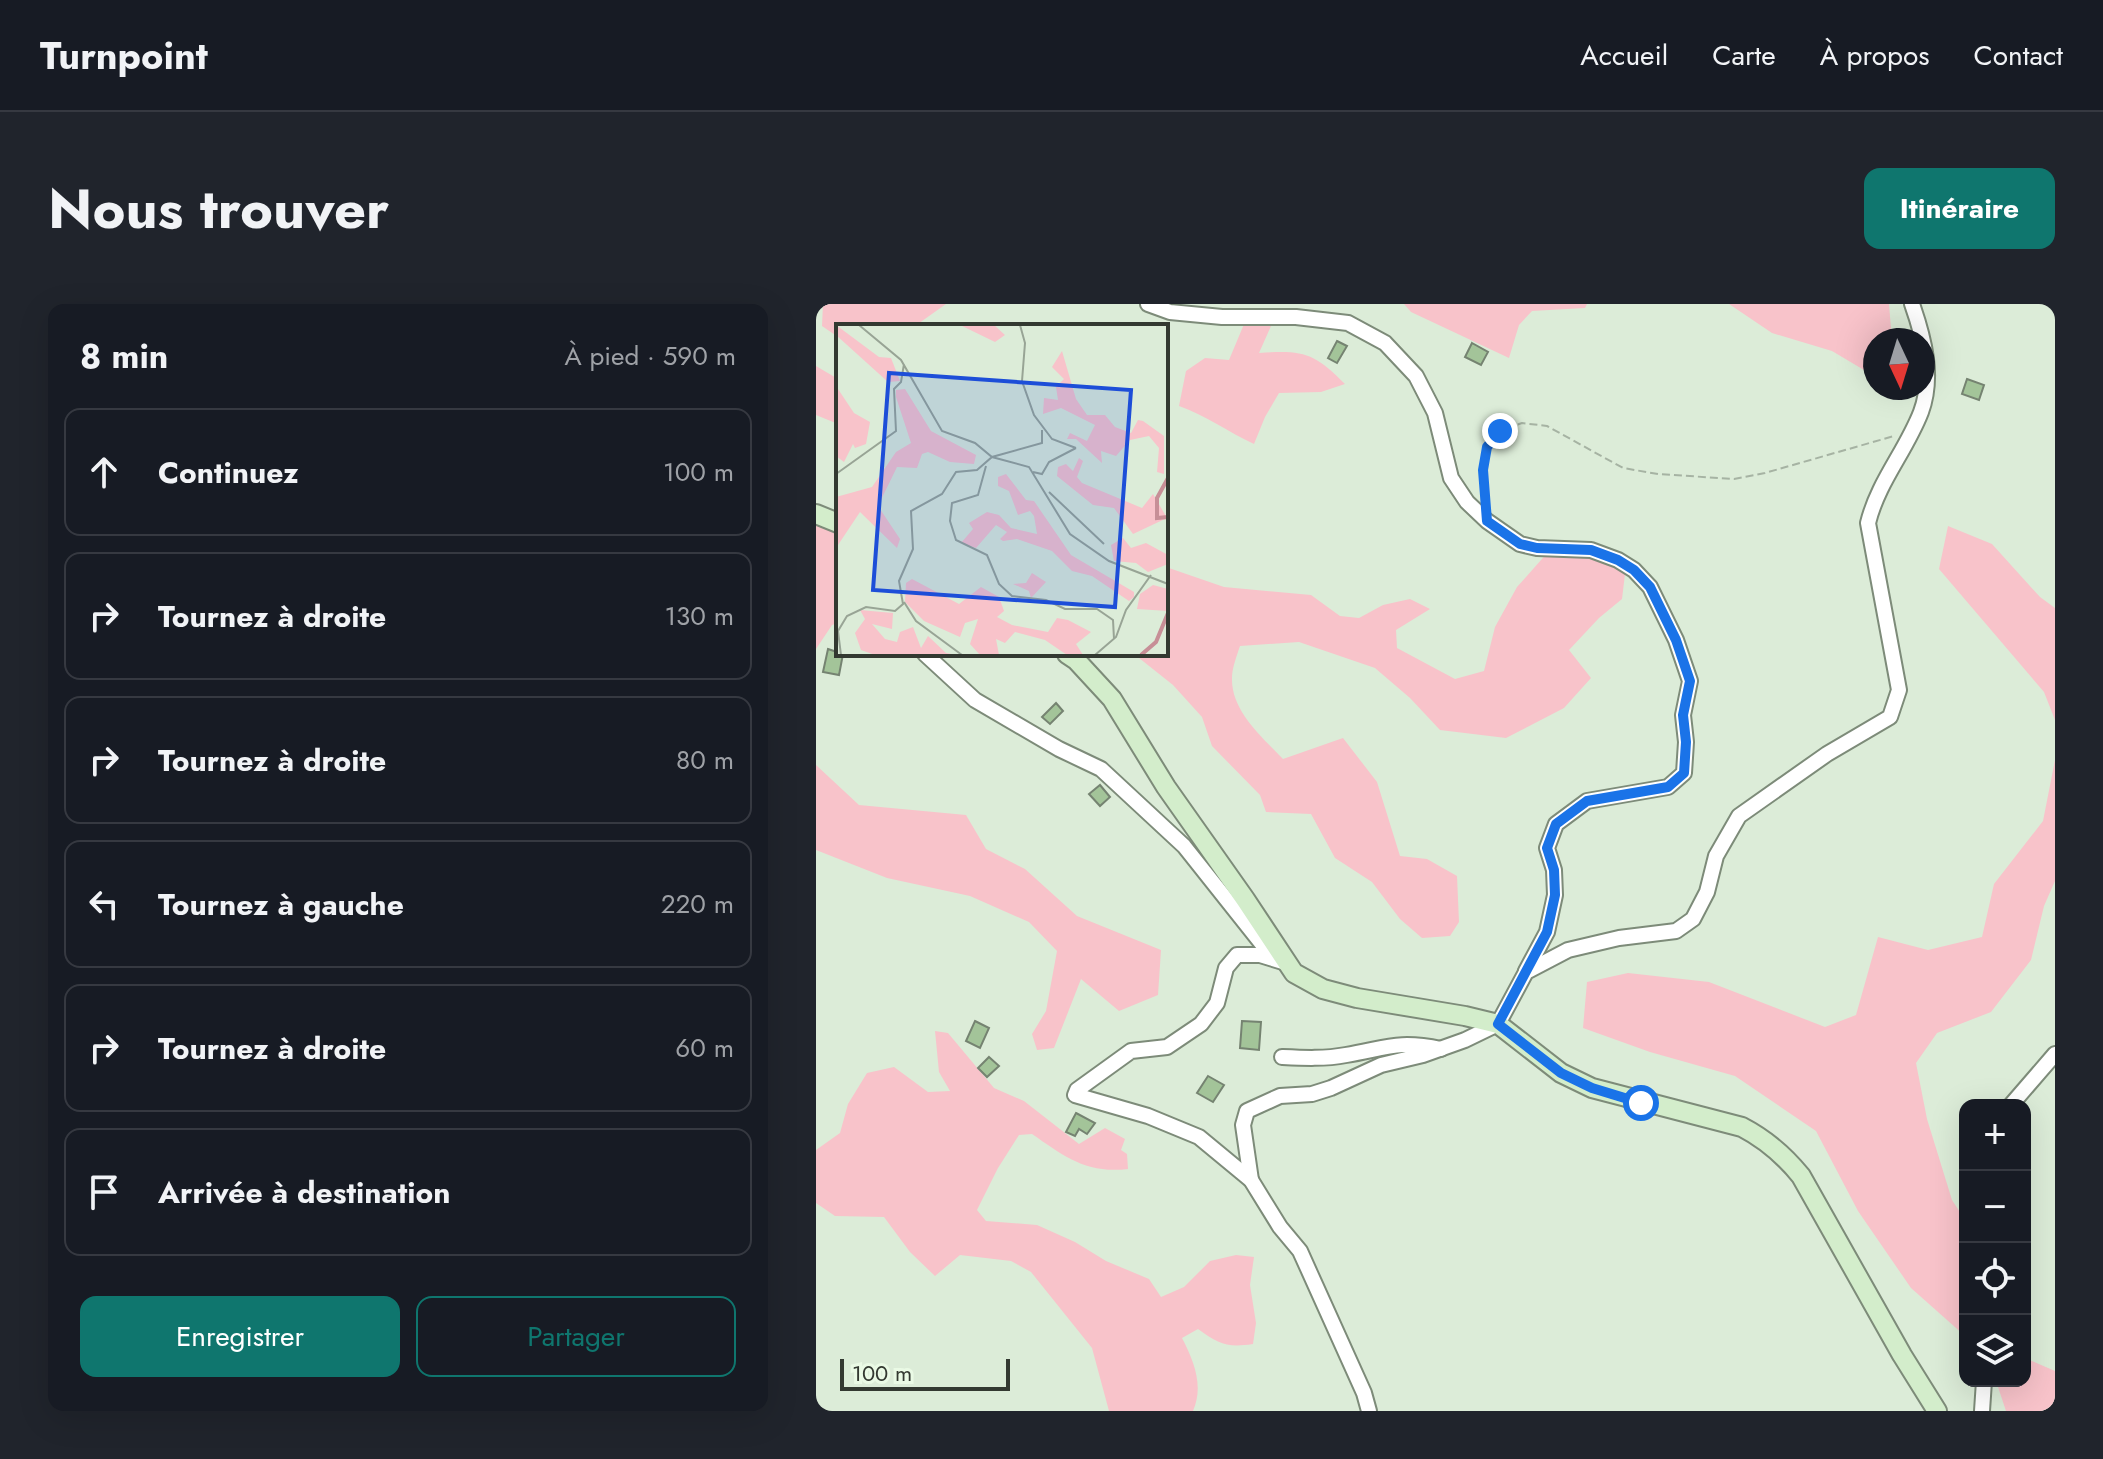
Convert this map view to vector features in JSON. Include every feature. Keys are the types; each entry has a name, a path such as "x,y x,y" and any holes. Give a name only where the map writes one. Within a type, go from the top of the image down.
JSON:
{"street":[{"path":"1148,304 1170,312 1222,317 1296,317 1348,323 1385,343 1416,376 1435,413 1451,478 1467,502 1487,521 1520,544 1537,548 1591,550 1634,570 1650,587 1676,640 1690,681 1683,715 1686,742 1684,773 1668,787 1587,801 1556,824 1547,848 1554,870 1555,895 1547,932 1498,1024 1442,1049 1381,1065 1312,1094 1280,1096 1247,1111 1243,1125 1251,1180"},
{"path":"1526,972 1568,950 1619,938 1676,931 1693,919 1707,892 1716,856 1739,816 1827,754 1890,717 1899,690 1868,523 1873,501 1911,432 1924,401 1927,357 1912,304"},
{"path":"816,514 836,522"},
{"path":"927,656 975,700 1059,749 1101,769 1184,846 1279,960 1294,973 1323,989 1498,1024 1561,1073 1592,1088 1742,1127 1764,1138 1785,1156 1801,1176 1937,1411"},
{"path":"1070,656 1112,699 1166,787 1245,899 1279,960"},
{"path":"1279,960 1248,953 1230,959 1213,1011 1201,1024 1167,1047 1131,1051 1075,1093 1076,1097 1148,1116 1199,1137 1251,1180 1280,1227 1300,1251 1364,1393 1369,1411"},
{"path":"1282,1057 1326,1058 1382,1045 1442,1049"},
{"path":"2016,1099 2055,1054"},
{"path":"1982,1411 1984,1387"}],"path":[{"path":"1487,521 1483,470 1487,447 1500,431 1522,423 1547,426 1623,468 1658,474 1734,479 1911,432"}],"shaded area":[{"path":"823,304 946,304 918,324 836,324 836,336 822,326"},
{"path":"1404,304 1587,304 1585,308 1532,311 1519,325 1509,358 1411,312"},
{"path":"1729,304 1889,304 1891,328 1863,328 1863,369 1832,351 1772,333"},
{"path":"1260,314 1271,326 1259,353 1287,352 1307,356 1325,366 1345,384 1321,392 1279,393 1254,444 1179,406 1186,371 1205,358 1229,360 1247,317"},
{"path":"816,366 836,378 836,423 816,415"},
{"path":"816,519 836,531 836,624 816,649"},
{"path":"1948,526 1992,544 2040,597 2055,608 2055,720 2044,692 1939,569"},
{"path":"1549,551 1596,554 1625,574 1622,599 1569,650 1591,678 1564,708 1506,738 1440,730 1410,698 1375,668 1299,642 1240,646 1234,666 1233,690 1242,712 1283,759 1343,738 1377,782 1400,856 1427,859 1457,876 1459,922 1450,936 1422,938 1400,919 1372,882 1335,858 1311,814 1266,812 1260,795 1212,746 1202,717 1173,685 1137,656 1168,656 1168,568 1224,587 1311,595 1340,616 1359,618 1383,605 1410,599 1430,609 1396,630 1397,648 1455,679 1484,671 1495,627 1517,587"},
{"path":"2055,760 2055,881 2044,906 2031,960 1991,1012 1937,1033 1916,1063 1927,1119 1952,1200 1959,1211 1959,1331 1911,1288 1858,1211 1816,1131 1735,1076 1650,1052 1583,1028 1587,982 1628,973 1709,982 1825,1027 1856,1015 1878,937 1928,950 1982,937 1994,884 2043,821"},
{"path":"816,765 859,805 966,815 986,849 1025,869 1077,916 1161,950 1158,995 1119,1011 1081,979 1054,1048 1037,1050 1032,1034 1046,1011 1057,951 1029,922 970,896 887,878 816,850"},
{"path":"935,1031 948,1033 994,1088 1024,1101 1079,1144 1105,1128 1125,1139 1121,1150 1127,1154 1128,1169 1113,1170 1076,1162 1032,1134 1019,1135 977,1210 986,1221 1037,1225 1075,1242 1106,1261 1149,1279 1161,1297 1184,1287 1210,1261 1236,1255 1254,1257 1250,1285 1256,1323 1253,1344 1224,1344 1198,1329 1182,1338 1198,1383 1193,1411 1109,1411 1092,1348 1031,1272 1011,1261 960,1255 935,1276 910,1252 884,1217 835,1216 816,1203 816,1150 840,1133 848,1104 867,1073 894,1067 928,1092 950,1091 939,1072"},
{"path":"2031,1361 2055,1371 2055,1411 2006,1411 1998,1387 2031,1387"}],"building":[{"path":"1337,341 1347,346 1337,363 1328,358"},
{"path":"1472,343 1488,352 1481,365 1465,357"},
{"path":"1967,379 1984,385 1979,400 1962,394"},
{"path":"828,649 836,652 836,656 843,656 839,675 823,672"},
{"path":"1056,703 1063,711 1050,724 1042,717"},
{"path":"1100,785 1110,797 1100,806 1089,794"},
{"path":"975,1021 989,1028 980,1048 966,1041"},
{"path":"1242,1021 1261,1022 1259,1050 1240,1048"},
{"path":"989,1057 999,1066 987,1077 978,1068"},
{"path":"1208,1076 1224,1085 1213,1102 1197,1093"},
{"path":"1076,1113 1095,1123 1087,1134 1079,1129 1075,1136 1066,1132"}],"route":[{"path":"1500,431 1487,447 1483,470 1487,521 1520,544 1537,548 1591,550 1634,570 1650,587 1676,640 1690,681 1683,715 1686,742 1684,773 1668,787 1587,801 1556,824 1547,848 1554,870 1555,895 1547,932 1498,1024 1561,1073 1592,1088 1641,1103"}]}
